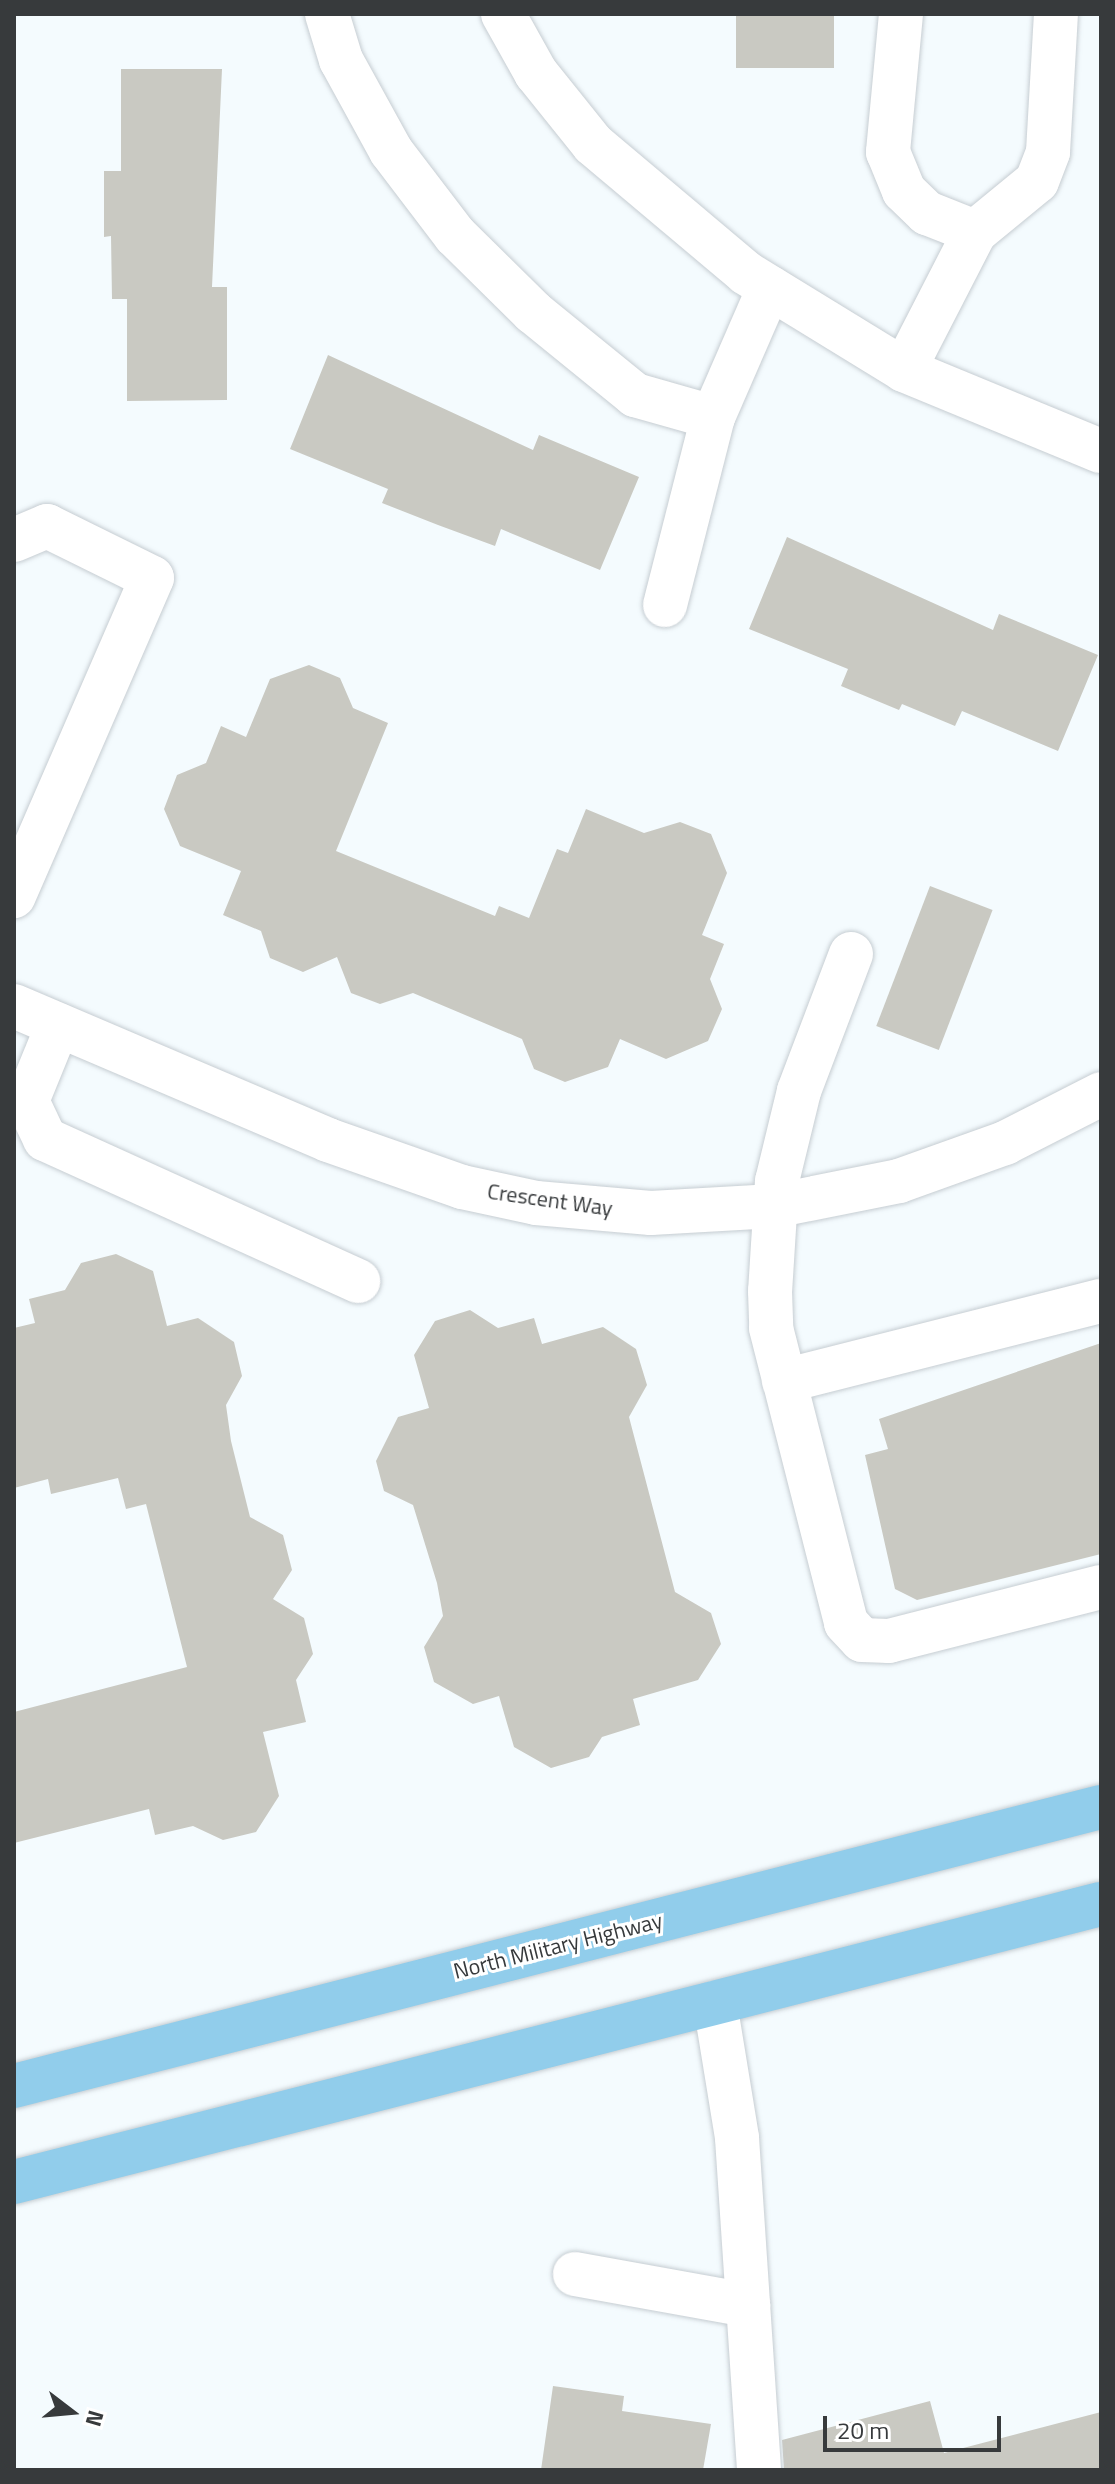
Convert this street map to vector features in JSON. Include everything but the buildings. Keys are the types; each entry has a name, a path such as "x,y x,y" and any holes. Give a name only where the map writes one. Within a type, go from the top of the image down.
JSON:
{"main road":[{"name":"North Military Highway","path":"14,2086 1101,1807"},
{"path":"14,2182 1101,1904"}],"street":[{"path":"327,14 341,60 391,151 455,235 533,312 635,395 713,417"},
{"path":"503,14 536,73 593,144 645,194 769,288 904,370 1101,451"},
{"path":"901,14 888,152 904,191 927,213 975,232"},
{"path":"904,370 975,232 1037,181 1048,152 1056,14"},
{"path":"665,605 713,417 769,288"},
{"path":"14,540 47,526 152,578 14,896"},
{"path":"851,954 799,1091 774,1206 771,1328 825,1560 846,1623 862,1640 889,1641 1101,1587"},
{"name":"Crescent Way","path":"14,1006 328,1140 462,1187 536,1203 651,1213 774,1206 899,1181 1005,1143 1101,1094"},
{"path":"58,1025 27,1101 45,1139 358,1281"},
{"path":"784,1381 1101,1301"},
{"path":"715,2003 737,2138 759,2470"},
{"path":"575,2274 748,2305"}]}
